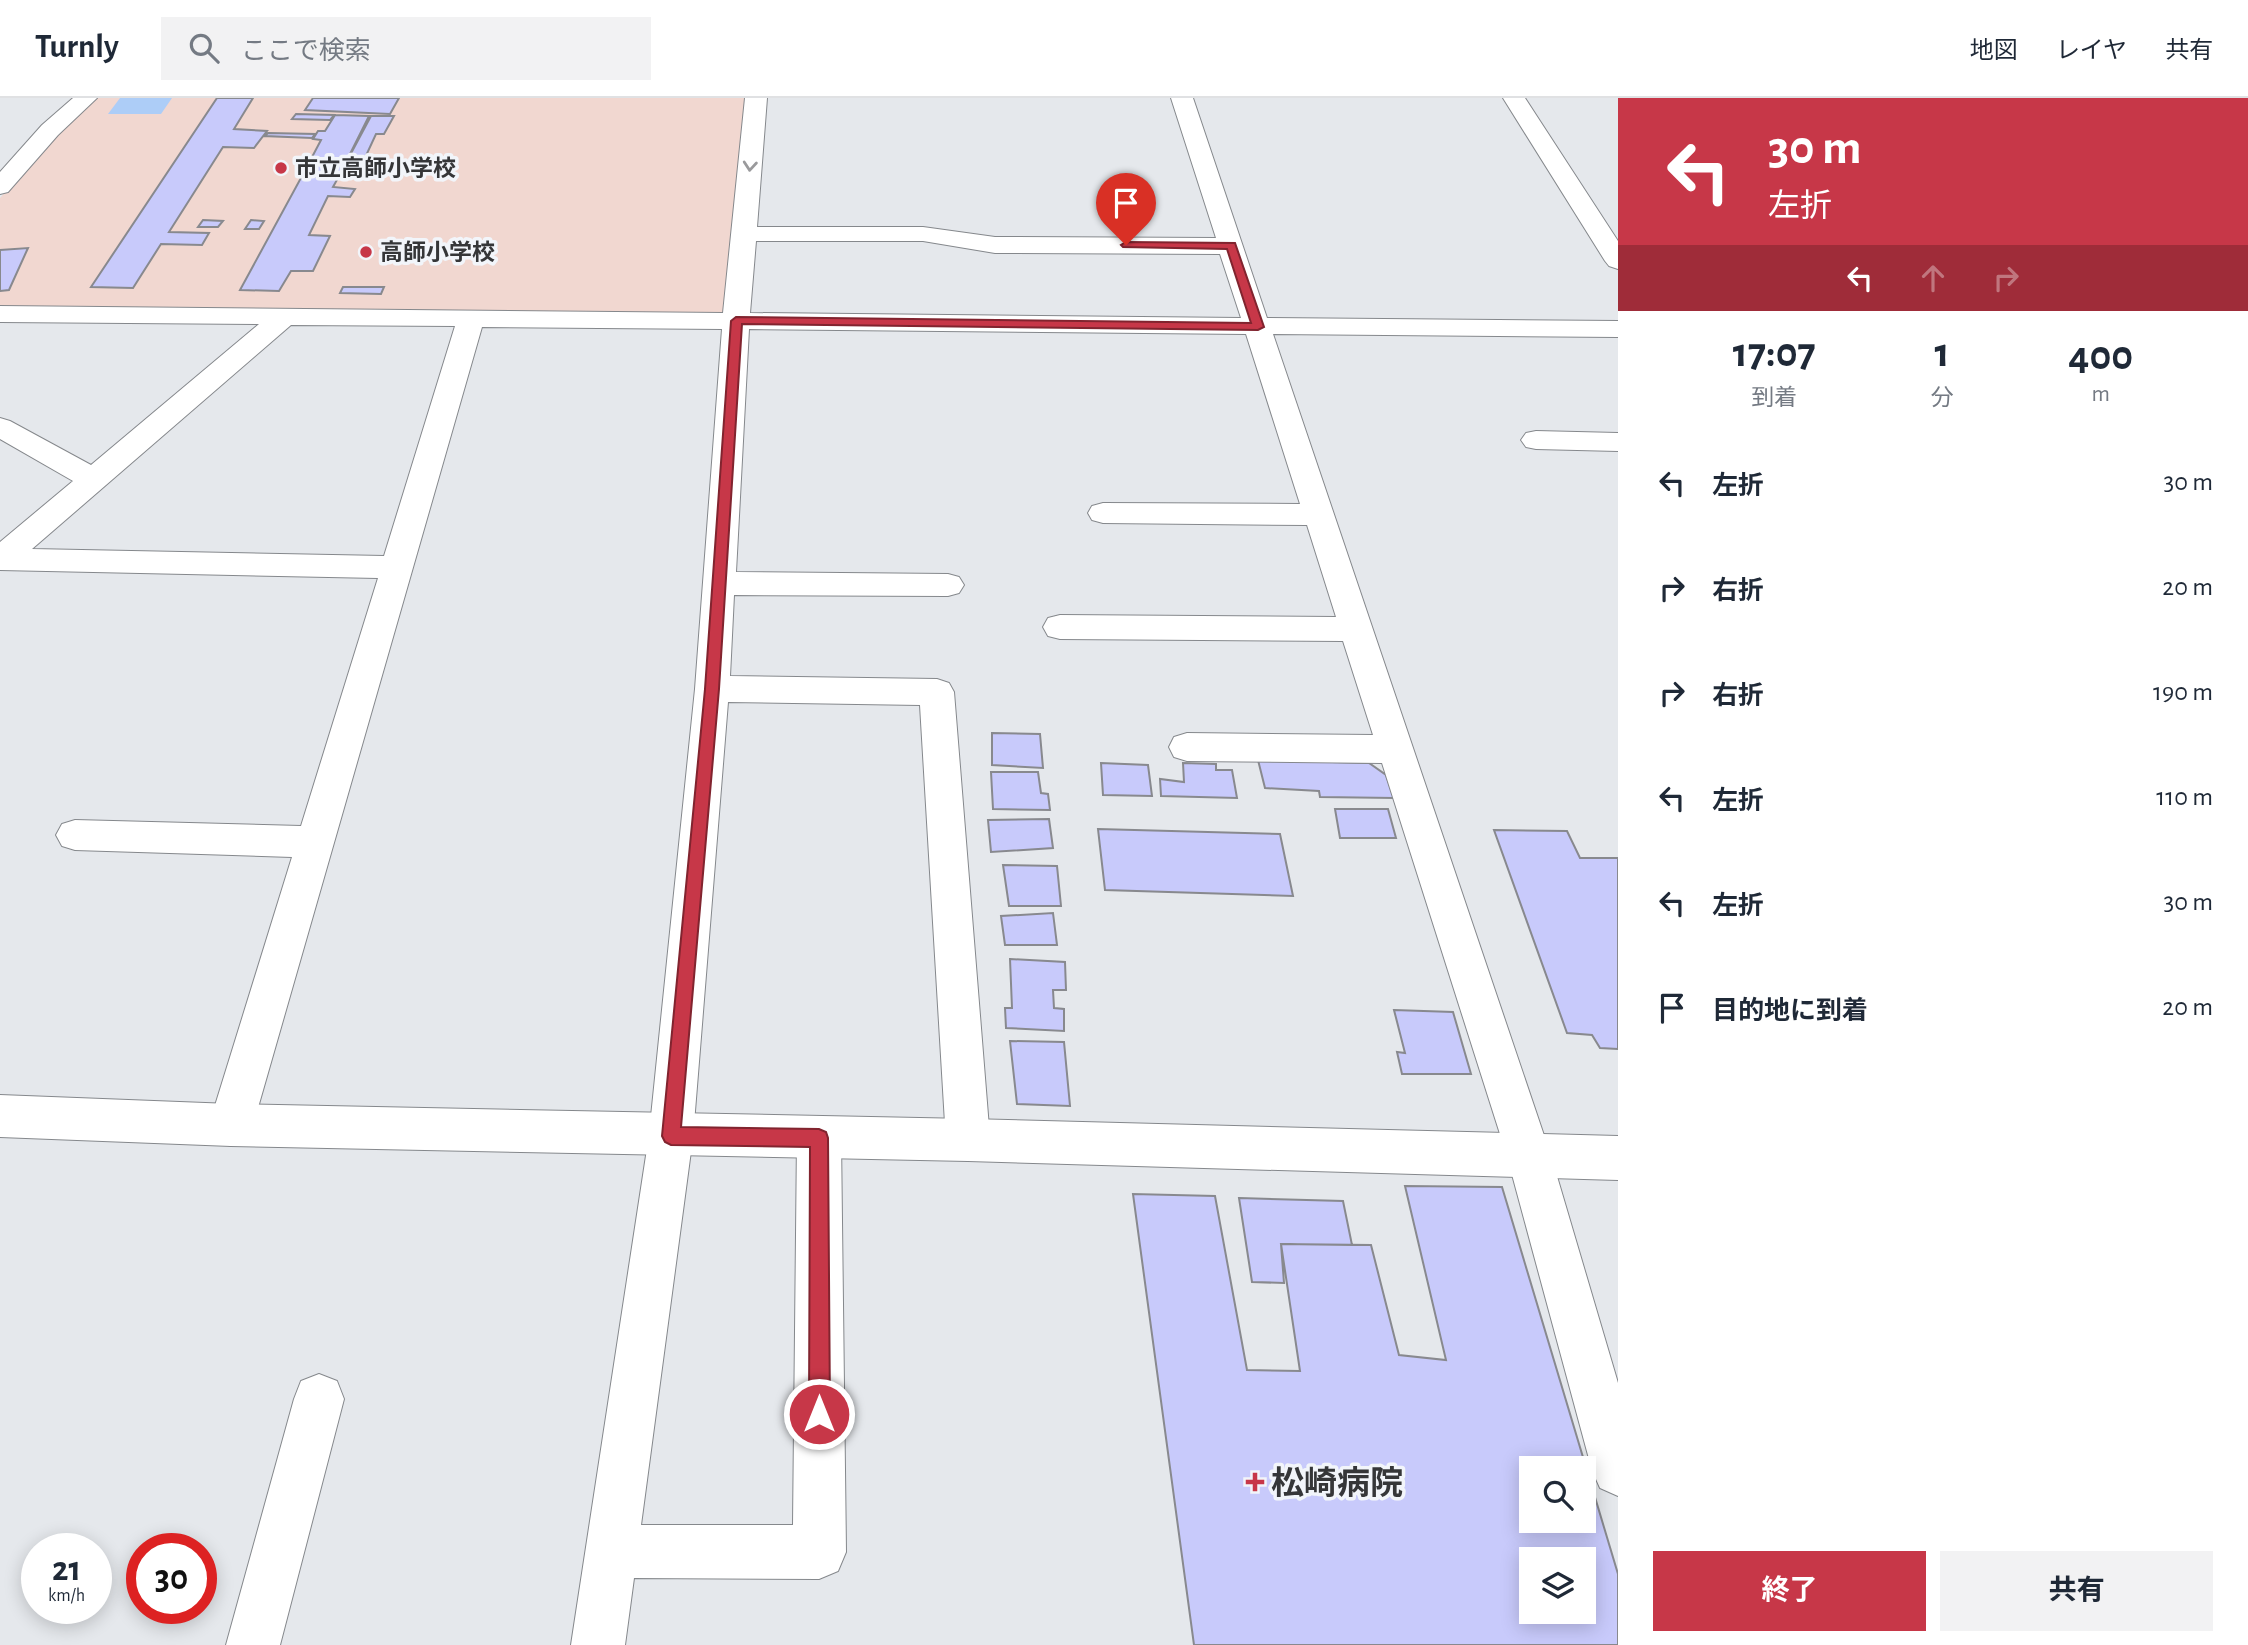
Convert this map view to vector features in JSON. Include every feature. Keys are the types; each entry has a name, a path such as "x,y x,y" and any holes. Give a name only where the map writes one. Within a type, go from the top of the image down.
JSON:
{"street":[{"path":"0,187 50,130 86,98"},
{"path":"597,1645 671,1136 712,689 736,321 756,98"},
{"path":"1182,98 1529,1156 1618,1469"},
{"path":"1514,98 1618,261"},
{"path":"744,234 923,234 995,245 1231,246"},
{"path":"0,314 1618,329"},
{"path":"0,559 285,316"},
{"path":"232,1125 395,567 471,318"},
{"path":"0,427 94,480"},
{"path":"1536,440 1618,442"},
{"path":"1103,513 1320,515"},
{"path":"0,559 395,567"},
{"path":"719,583 948,585"},
{"path":"1060,627 1357,629"},
{"path":"712,689 937,692 968,1140"},
{"path":"1187,747 1396,749"},
{"path":"75,835 315,842"},
{"path":"0,1116 232,1125 968,1140 1618,1158"},
{"path":"611,1551 820,1552 819,1138"},
{"path":"253,1645 319,1399"}],"shaded area":[{"name":"高師小学校","path":"97,98 746,98 726,312 720,316 0,307 0,198 51,139"}],"water":[{"path":"120,98 172,98 161,114 108,114"}],"building":[{"path":"217,98 253,98 234,129 267,131 254,148 223,147 169,232 209,233 202,245 161,244 133,288 91,287"},
{"path":"313,98 399,98 390,114 305,110"},
{"path":"296,114 334,115 330,120 292,119"},
{"path":"335,115 369,116 338,178 302,176 321,140 313,139 318,131 325,131"},
{"path":"371,116 394,116 384,134 376,134 364,160 348,159"},
{"path":"268,133 315,134 312,138 265,136"},
{"path":"302,176 338,178 333,187 355,189 350,197 328,196 309,235 330,236 313,271 291,271 279,291 240,290"},
{"path":"203,220 223,221 218,227 198,227"},
{"path":"251,220 264,221 259,229 245,229"},
{"path":"28,248 9,290 0,291 0,250"},
{"path":"343,287 384,287 381,294 340,293"},
{"path":"992,733 1040,734 1043,768 992,765"},
{"path":"1258,760 1369,763 1386,775 1394,798 1320,797 1319,791 1265,788"},
{"path":"1101,763 1148,765 1152,796 1103,795"},
{"path":"1183,763 1216,764 1216,770 1232,770 1237,798 1161,796 1160,779 1184,782"},
{"path":"991,772 1038,772 1041,793 1048,794 1050,810 993,809"},
{"path":"1335,809 1388,809 1396,838 1340,838"},
{"path":"1049,819 1053,848 991,852 988,820"},
{"path":"1098,829 1280,834 1293,896 1105,890"},
{"path":"1494,830 1567,831 1580,858 1618,858 1618,1049 1600,1048 1592,1035 1567,1033"},
{"path":"1003,865 1057,866 1061,906 1009,906"},
{"path":"1053,913 1057,945 1005,945 1001,916"},
{"path":"1010,959 1065,962 1066,990 1053,990 1054,1008 1064,1009 1064,1031 1006,1028 1005,1008 1012,1008"},
{"path":"1394,1010 1453,1012 1471,1074 1402,1074 1397,1052 1405,1053"},
{"path":"1010,1041 1064,1042 1070,1106 1017,1104"},
{"path":"1405,1186 1502,1187 1583,1456 1519,1456 1519,1533 1596,1533 1596,1501 1618,1574 1618,1645 1194,1645 1133,1194 1215,1196 1247,1370 1300,1371 1281,1244 1371,1245 1399,1355 1446,1360"},
{"path":"1239,1198 1343,1201 1352,1245 1281,1244 1284,1283 1252,1282"}],"place":[{"name":"市立高師小学校","path":"281,168"},
{"name":"高師小学校","path":"366,252"},
{"name":"松崎病院","path":"1255,1482"}],"route":[{"path":"819,1414 819,1138 671,1136 712,689 736,321 1258,327 1231,246 1126,245"}]}
